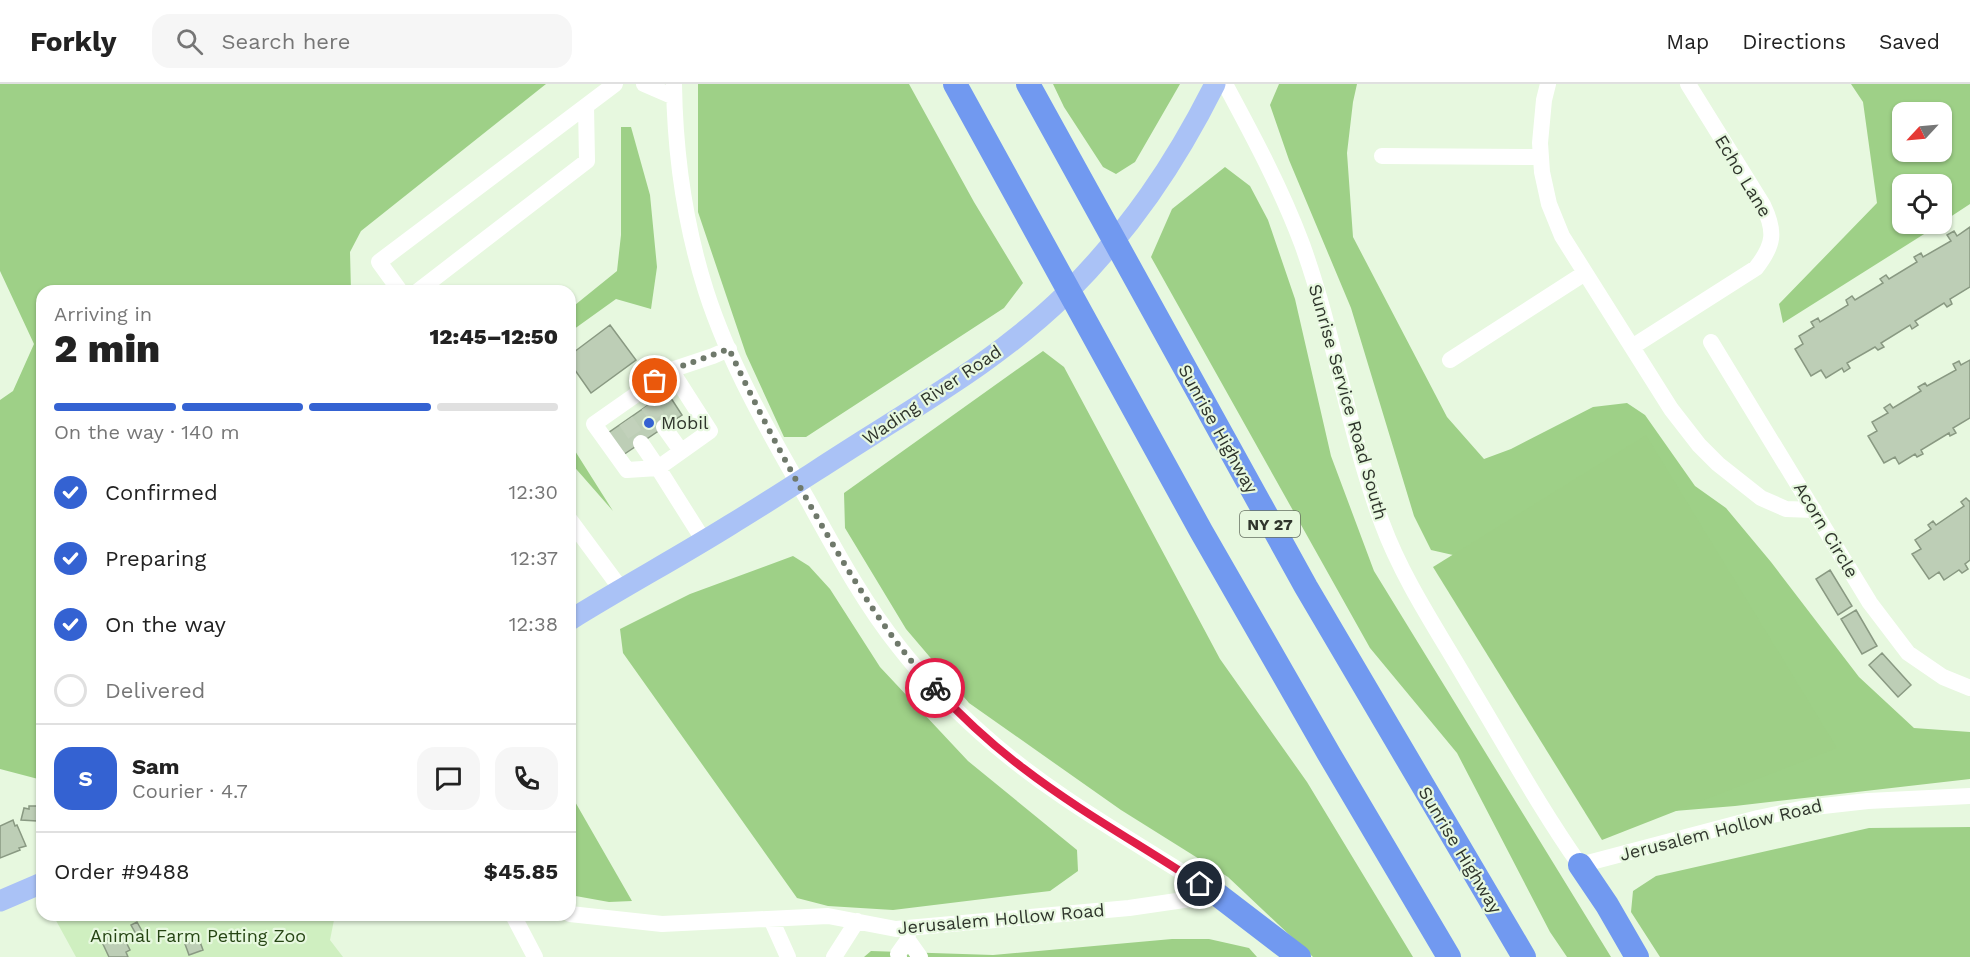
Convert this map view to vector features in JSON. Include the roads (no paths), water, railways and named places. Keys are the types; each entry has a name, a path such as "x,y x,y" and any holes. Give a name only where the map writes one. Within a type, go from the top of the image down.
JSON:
{"highway":[{"path":"955,84 1207,540 1329,754 1449,957"},
{"name":"Sunrise Highway","path":"1028,84 1311,597 1524,957"},
{"path":"1580,865 1607,905 1637,957"},
{"path":"1218,895 1299,957"}],"main road":[{"name":"Wading River Road","path":"576,616 704,541 798,482 962,378 1023,333 1065,295 1125,229 1154,190 1185,140 1215,84"},
{"path":"0,901 36,886"}],"street":[{"path":"396,285 379,262 615,84"},
{"path":"644,84 674,90 679,163 692,236 707,293 729,349 763,420 852,577 883,625 917,669 1006,755 1049,787 1218,895"},
{"name":"Sunrise Service Road South","path":"1225,84 1275,180 1302,244 1365,472 1391,547 1528,784 1559,836 1580,865"},
{"path":"1548,84 1544,100 1541,157 1548,204 1562,237 1671,408 1699,445 1718,464 1761,498 1786,509 1814,510"},
{"name":"Echo Lane","path":"1632,347 1756,268 1768,253 1772,239 1771,222 1763,205 1688,84"},
{"path":"426,285 587,161 586,106"},
{"path":"1382,156 1541,157"},
{"path":"1450,360 1585,273"},
{"name":"Acorn Circle","path":"1711,342 1870,603 1908,653 1943,678 1970,688"},
{"path":"671,370 710,431 658,468 627,470 594,424 621,414 643,399 671,370 729,349"},
{"path":"664,427 681,451"},
{"path":"641,443 704,541"},
{"path":"576,528 621,589"},
{"name":"Jerusalem Hollow Road","path":"1580,865 1758,818 1805,808 1857,801 1970,796"},
{"name":"Jerusalem Hollow Road","path":"576,915 662,924 828,916 896,929 907,934 1129,908 1218,895"},
{"path":"771,919 788,957"},
{"path":"516,921 535,957"},
{"path":"834,957 857,921"},
{"path":"899,957 898,954 907,934"},
{"path":"907,934 920,957"}],"tunnel":[{"path":"648,405 664,427"},
{"path":"626,421 641,443"}],"place":[{"name":"Mobil","path":"649,423"}],"park label":[{"name":"Animal Farm Petting Zoo","path":"198,936"}]}
